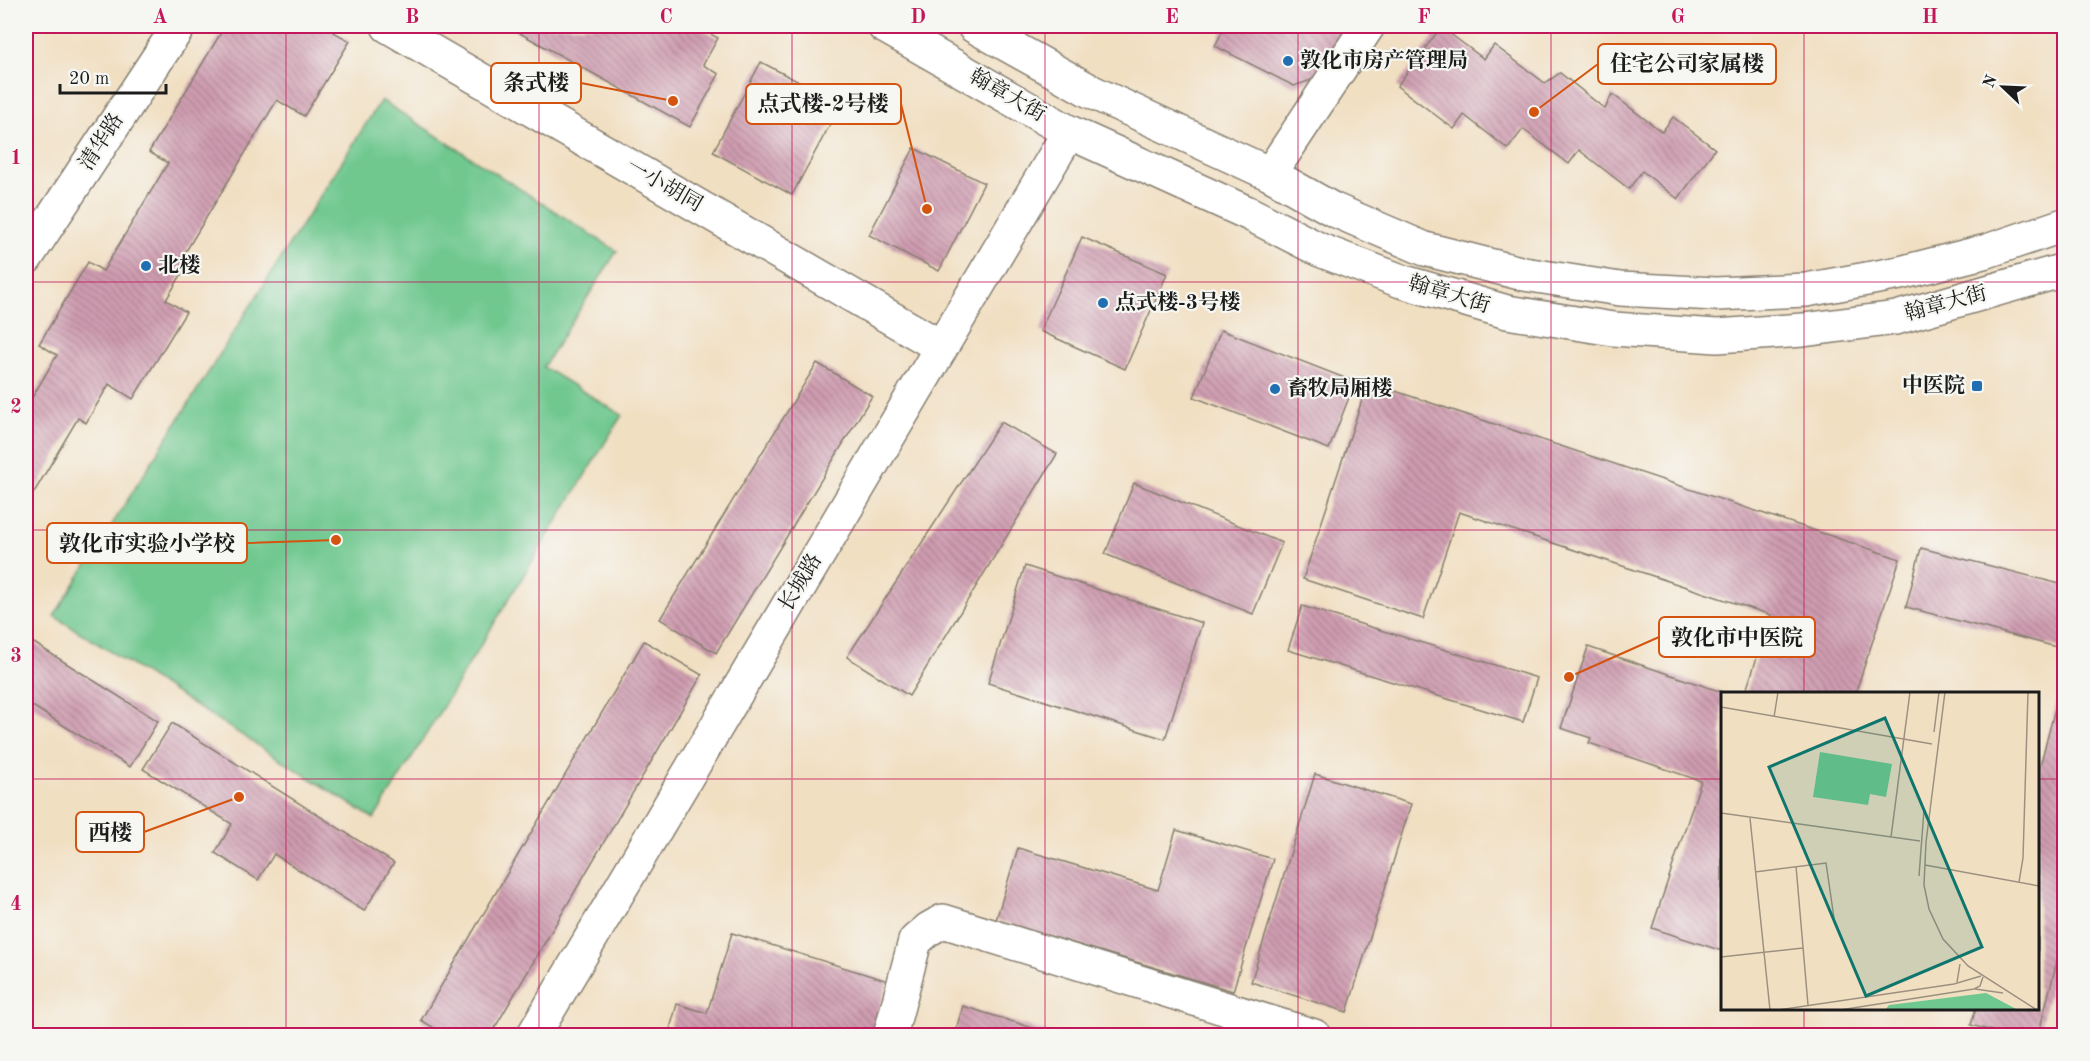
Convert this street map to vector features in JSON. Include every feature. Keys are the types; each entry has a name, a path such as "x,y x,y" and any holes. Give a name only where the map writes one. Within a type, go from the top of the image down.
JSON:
{"street":[{"name":"清华路","path":"26,258 179,26"},
{"name":"一小胡同","path":"388,26 940,347"},
{"name":"翰章大街","path":"884,26 1069,132 1250,214 1320,250 1401,281 1507,312 1613,329 1717,336 1814,329 1896,318 2064,270"},
{"name":"翰章大街","path":"974,26 1092,92 1270,174 1332,209 1425,249 1524,274 1620,289 1716,294 1806,290 1900,273 1987,251 2064,225"},
{"path":"1270,174 1368,26"},
{"name":"长城路","path":"533,1035 1069,132"},
{"path":"890,1035 915,941 943,921 1314,1035"}],"green space":[{"path":"381,100 617,251 543,367 622,415 374,819 54,616"}],"building":[{"name":"北楼","path":"225,26 323,26 350,41 304,116 277,100 183,256 190,260 166,300 186,312 133,399 109,384 86,423 78,418 26,506 26,408 57,355 39,344 88,262 103,271 168,163 149,152"},
{"path":"507,26 696,26 718,38 703,65 719,74 690,127"},
{"name":"敦化市房产管理局","path":"1225,26 1351,26 1323,76 1294,86 1215,46"},
{"path":"1441,27 1484,59 1494,45 1545,83 1560,73 1605,109 1612,94 1662,132 1673,117 1715,149 1678,199 1642,171 1629,189 1579,150 1569,164 1523,129 1508,149 1464,115 1454,129 1397,86"},
{"path":"761,62 841,104 792,195 713,152"},
{"path":"914,148 984,183 939,271 869,235"},
{"name":"点式楼-3号楼","path":"1082,237 1167,274 1125,369 1040,331"},
{"name":"畜牧局厢楼","path":"1221,330 1355,382 1329,449 1194,397"},
{"path":"817,363 872,396 716,653 660,619"},
{"path":"1368,382 1900,559 1856,692 1746,692 1771,615 1459,512 1423,619 1303,579"},
{"path":"1001,422 1057,454 909,696 847,657"},
{"path":"1134,483 1282,543 1253,614 1105,554"},
{"path":"1921,548 2064,585 2064,649 1906,607"},
{"path":"1025,566 1202,623 1165,739 988,683"},
{"path":"1302,606 1537,678 1523,722 1288,650"},
{"path":"26,638 158,721 130,767 26,702"},
{"path":"644,641 702,675 490,1036 447,1036 421,1020"},
{"path":"1588,647 1722,692 1721,951 1652,928 1701,781 1589,743 1591,738 1561,728"},
{"path":"2064,674 2064,934 2038,1036 2011,1036 1971,1025 1975,1010 2039,1010 2039,770"},
{"path":"172,723 394,863 364,911 274,854 258,880 215,853 232,824 143,769"},
{"path":"1315,774 1411,804 1347,1012 1251,982"},
{"path":"1176,830 1273,859 1233,991 996,920 1018,848 1158,890"},
{"path":"732,933 888,981 872,1036 668,1036 677,1004 707,1013"},
{"path":"963,1006 1055,1035 1055,1036 954,1036"}],"place":[{"name":"敦化市房产管理局","path":"1288,61"},
{"name":"条式楼","path":"673,101"},
{"name":"住宅公司家属楼","path":"1534,112"},
{"name":"点式楼-2号楼","path":"927,209"},
{"name":"北楼","path":"146,266"},
{"name":"点式楼-3号楼","path":"1103,303"},
{"name":"中医院","path":"1977,386"},
{"name":"畜牧局厢楼","path":"1275,389"},
{"name":"敦化市实验小学校","path":"336,540"},
{"name":"敦化市中医院","path":"1569,677"},
{"name":"西楼","path":"239,797"}]}
